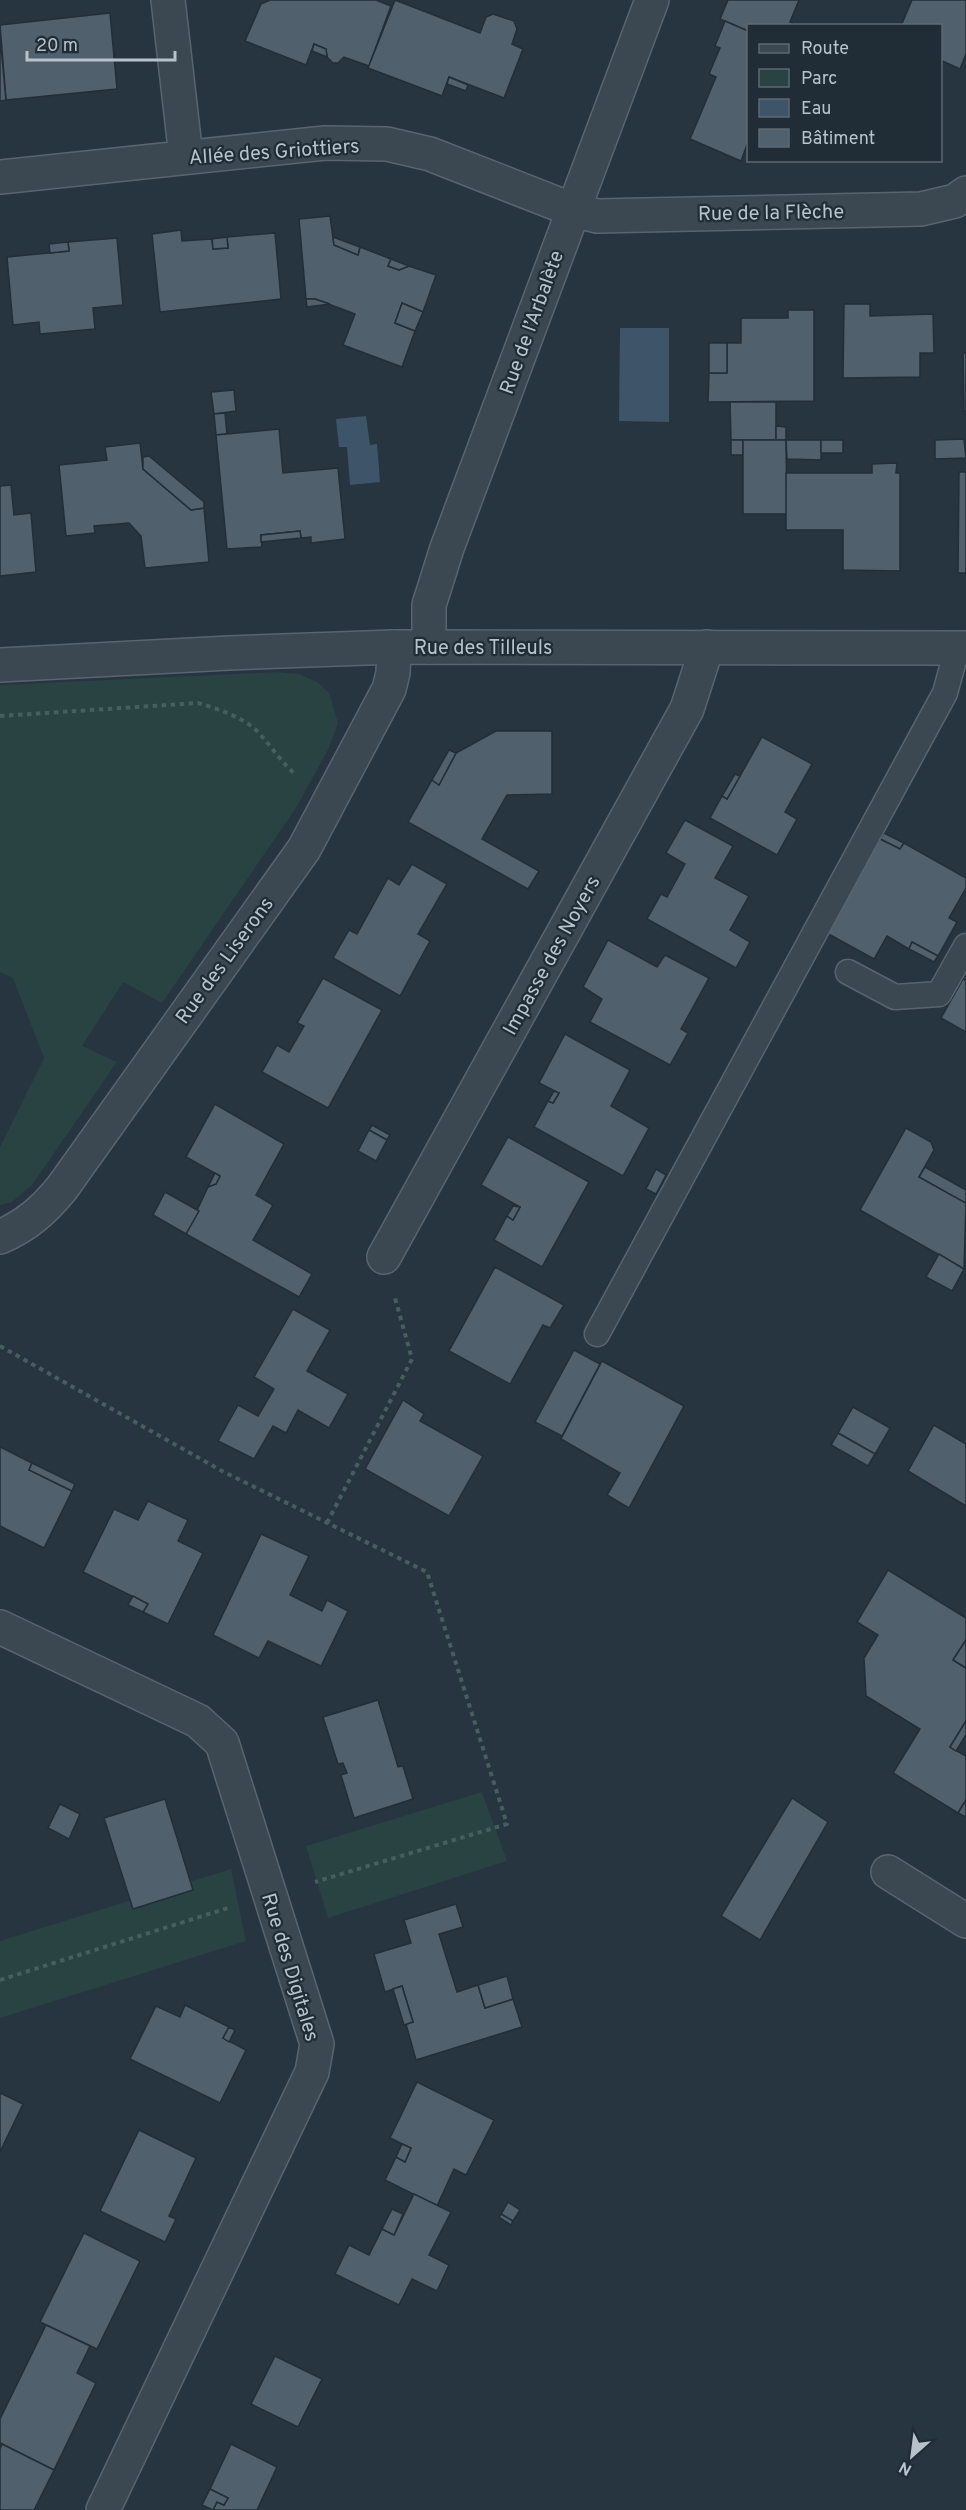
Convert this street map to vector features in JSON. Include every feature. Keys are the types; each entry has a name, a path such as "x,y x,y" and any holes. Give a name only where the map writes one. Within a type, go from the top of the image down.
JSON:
{"street":[{"path":"168,0 186,157"},
{"name":"Rue de l’Arbalète","path":"429,647 427,623 429,605 447,548 652,0"},
{"name":"Allée des Griottiers","path":"0,177 325,143 387,144 430,154 573,210"},
{"name":"Rue de la Flèche","path":"573,210 597,216 921,209 955,201 966,193"},
{"name":"Rue des Tilleuls","path":"0,665 394,647 962,649"},
{"name":"Rue des Liserons","path":"0,1237 22,1228 62,1188 304,849 389,689 393,674 394,647"},
{"name":"Impasse des Noyers","path":"384,1257 687,709 707,647"},
{"name":"Rue des Digitales","path":"0,1627 198,1721 222,1743 317,2044 312,2072 103,2510"},
{"path":"888,1872 966,1921"}],"lane":[{"path":"597,1334 945,693 962,649"},
{"path":"848,972 896,998 939,994 966,946"}],"path":[{"path":"0,716 198,703 224,711 256,731 276,757 301,780"},
{"path":"327,1523 412,1359 384,1257"},
{"path":"0,1346 222,1472 427,1572 507,1824 315,1882"},
{"path":"0,1980 230,1908"}],"green space":[{"path":"276,672 299,674 317,682 329,693 338,723 328,750 296,808 162,1003 123,982 82,1046 117,1062 32,1185 12,1202 0,1205 0,1147 44,1058 13,978 0,972 0,685"},
{"path":"482,1792 507,1861 328,1918 306,1846"},
{"path":"231,1869 246,1941 0,2018 0,1941"}],"water":[{"path":"620,328 669,328 669,422 619,421"},
{"path":"366,416 370,445 377,444 380,482 350,485 347,447 339,447 336,419"}],"building":[{"path":"270,0 376,0 391,6 369,66 344,57 338,63 333,63 327,57 326,49 314,44 306,65 245,41 261,4"},
{"path":"395,0 480,33 486,17 493,14 514,21 517,29 512,44 523,49 504,98 449,77 442,96 368,68"},
{"path":"728,0 799,0 790,22 793,24 747,24 747,31 720,19"},
{"path":"912,0 966,0 966,54 960,69 942,61 942,24 902,24"},
{"path":"110,13 117,89 6,100 0,25"},
{"path":"725,21 747,31 747,145 741,161 690,139 716,77 709,74 720,48 715,46"},
{"path":"0,36 6,100 0,101"},
{"path":"314,44 326,49 327,57 312,51"},
{"path":"449,77 468,85 466,91 447,84"},
{"path":"330,216 334,245 358,255 360,247 391,259 388,266 399,270 409,266 436,275 423,312 402,303 395,323 415,331 402,367 343,345 355,314 315,299 306,299 299,219"},
{"path":"181,230 182,241 212,239 213,249 228,248 227,237 275,233 281,299 160,312 152,234"},
{"path":"227,237 228,248 213,249 212,239"},
{"path":"333,237 360,247 358,255 334,245"},
{"path":"117,238 123,305 93,308 95,329 40,334 39,322 13,325 7,257 69,251 68,242"},
{"path":"68,242 69,251 50,253 49,244"},
{"path":"391,259 409,266 399,270 388,266"},
{"path":"306,299 315,299 330,304 307,307"},
{"path":"402,303 423,312 415,331 395,323"},
{"path":"844,304 870,304 870,316 933,314 934,353 920,353 920,377 843,378"},
{"path":"788,310 814,310 814,401 708,402 709,373 727,373 727,343 741,343 741,318 788,318"},
{"path":"709,343 727,343 727,373 709,373"},
{"path":"963,353 966,353 966,411 964,411"},
{"path":"234,390 236,411 214,414 211,392"},
{"path":"730,402 776,402 776,440 731,440"},
{"path":"225,413 227,434 216,435 214,414"},
{"path":"776,426 786,427 786,440 776,440"},
{"path":"279,429 283,473 338,468 345,539 311,543 311,537 301,538 300,531 261,535 262,547 227,549 216,435"},
{"path":"964,439 966,458 935,459 935,440"},
{"path":"731,440 743,440 743,455 731,455"},
{"path":"743,440 786,440 787,514 743,514"},
{"path":"786,440 821,440 821,460 787,459"},
{"path":"821,440 843,440 843,453 821,453"},
{"path":"140,443 143,469 191,510 204,508 209,562 145,568 141,536 129,523 94,526 95,533 66,536 59,465 107,460 105,447"},
{"path":"149,456 204,502 204,508 191,510 143,469 143,457"},
{"path":"897,463 896,473 900,473 900,571 843,570 843,530 786,530 786,473 872,473 872,464"},
{"path":"959,472 966,472 966,573 958,573"},
{"path":"11,485 14,515 31,513 36,572 0,576 0,486"},
{"path":"300,531 301,538 261,542 261,535"},
{"path":"496,731 552,731 552,794 507,795 482,839 539,871 528,889 408,822 432,780 439,785 456,753"},
{"path":"762,737 812,764 785,812 797,819 777,855 710,818 722,796 727,799"},
{"path":"449,750 456,753 439,785 432,780"},
{"path":"735,774 740,776 727,799 722,796"},
{"path":"685,820 733,846 715,878 749,896 730,930 750,942 736,968 647,919 661,894 667,897 685,864 666,853"},
{"path":"884,833 904,843 900,849 880,839"},
{"path":"880,839 900,849 904,843 966,878 966,888 949,918 957,922 938,956 912,942 909,949 887,936 874,959 823,931 857,868 862,870"},
{"path":"412,864 447,884 418,934 430,941 400,996 333,958 349,930 357,934 388,878 399,885"},
{"path":"608,940 657,967 665,955 709,978 681,1029 688,1033 670,1065 590,1022 602,999 583,987"},
{"path":"912,942 938,956 934,962 909,949"},
{"path":"323,978 382,1010 328,1108 262,1072 277,1045 289,1052 304,1026 297,1023"},
{"path":"963,979 966,981 966,1032 941,1018"},
{"path":"565,1034 630,1070 611,1106 649,1128 623,1176 534,1127 548,1101 553,1103 559,1093 539,1083"},
{"path":"554,1091 559,1093 553,1103 548,1101"},
{"path":"215,1104 284,1144 256,1195 273,1205 253,1240 312,1274 299,1297 186,1234 208,1187 216,1184 220,1176 186,1157"},
{"path":"372,1125 390,1135 387,1140 369,1130"},
{"path":"906,1128 931,1142 934,1150 919,1177 966,1203 964,1269 860,1210"},
{"path":"369,1130 387,1140 376,1161 358,1151"},
{"path":"508,1137 589,1182 542,1267 494,1240 507,1216 513,1220 520,1207 481,1185"},
{"path":"925,1167 966,1190 966,1203 919,1177"},
{"path":"656,1169 666,1175 656,1194 646,1189"},
{"path":"215,1173 220,1176 216,1184 208,1187"},
{"path":"165,1192 199,1211 186,1234 153,1215"},
{"path":"513,1206 520,1207 513,1220 507,1216"},
{"path":"939,1254 964,1269 952,1291 926,1277"},
{"path":"495,1267 564,1305 550,1328 543,1325 510,1384 449,1351"},
{"path":"293,1309 330,1330 307,1371 348,1394 329,1428 298,1410 286,1433 273,1426 254,1459 218,1441 238,1405 258,1416 274,1389 254,1377"},
{"path":"574,1350 600,1364 562,1436 535,1422"},
{"path":"602,1361 684,1406 629,1508 607,1495 620,1473 561,1439"},
{"path":"403,1400 424,1414 420,1421 483,1456 449,1516 365,1469"},
{"path":"853,1407 890,1428 875,1454 838,1433"},
{"path":"934,1425 966,1444 966,1506 908,1471"},
{"path":"838,1433 875,1454 868,1466 831,1445"},
{"path":"0,1447 32,1463 29,1470 72,1491 44,1548 0,1526"},
{"path":"32,1463 75,1484 72,1491 29,1470"},
{"path":"148,1501 188,1520 178,1541 203,1553 168,1624 143,1612 148,1604 83,1572 114,1509 138,1520"},
{"path":"261,1534 309,1556 290,1595 322,1611 327,1600 348,1611 321,1666 268,1641 259,1658 213,1635"},
{"path":"888,1570 966,1618 966,1640 953,1660 966,1668 966,1721 950,1747 966,1756 966,1800 958,1813 893,1773 920,1729 866,1696 864,1658 878,1635 857,1622"},
{"path":"133,1596 148,1604 143,1612 128,1605"},
{"path":"966,1640 966,1668 953,1660"},
{"path":"378,1700 398,1767 403,1766 413,1799 354,1818 341,1775 347,1773 343,1763 338,1764 323,1717"},
{"path":"966,1721 966,1735 956,1751 950,1747"},
{"path":"792,1798 828,1822 760,1940 721,1916"},
{"path":"165,1799 193,1890 133,1909 104,1818"},
{"path":"966,1800 966,1817 958,1813"},
{"path":"60,1804 80,1814 69,1839 48,1828"},
{"path":"456,1904 463,1927 439,1934 457,1992 478,1985 485,2008 513,1999 522,2027 416,2060 406,2024 413,2022 402,1986 385,1992 374,1954 411,1943 404,1920"},
{"path":"507,1976 513,1999 485,2008 478,1985"},
{"path":"402,1986 413,2022 404,2025 393,1989"},
{"path":"185,2005 229,2027 223,2038 246,2050 220,2103 130,2059 156,2006 180,2017"},
{"path":"229,2027 235,2030 229,2042 223,2038"},
{"path":"417,2082 494,2120 466,2175 454,2169 437,2206 385,2180 396,2157 405,2162 411,2148 390,2138"},
{"path":"0,2093 23,2104 0,2152"},
{"path":"139,2130 196,2158 169,2216 176,2219 165,2242 100,2211"},
{"path":"402,2144 411,2148 405,2162 396,2157"},
{"path":"414,2194 451,2212 429,2255 449,2265 437,2291 412,2279 399,2305 335,2274 349,2245 369,2255 382,2229 394,2235"},
{"path":"508,2202 520,2210 513,2221 501,2214"},
{"path":"392,2209 403,2214 394,2235 382,2229"},
{"path":"501,2214 513,2221 511,2225 499,2217"},
{"path":"84,2233 140,2261 97,2349 40,2322"},
{"path":"46,2325 90,2346 77,2373 96,2383 54,2470 0,2443 0,2419"},
{"path":"275,2356 322,2379 298,2427 251,2404"},
{"path":"2,2444 54,2470 34,2510 0,2510 0,2449"},
{"path":"231,2444 277,2467 257,2510 213,2510 217,2502 224,2505 228,2498 210,2489"},
{"path":"210,2489 228,2498 224,2505 217,2502 213,2510 202,2505"}]}
